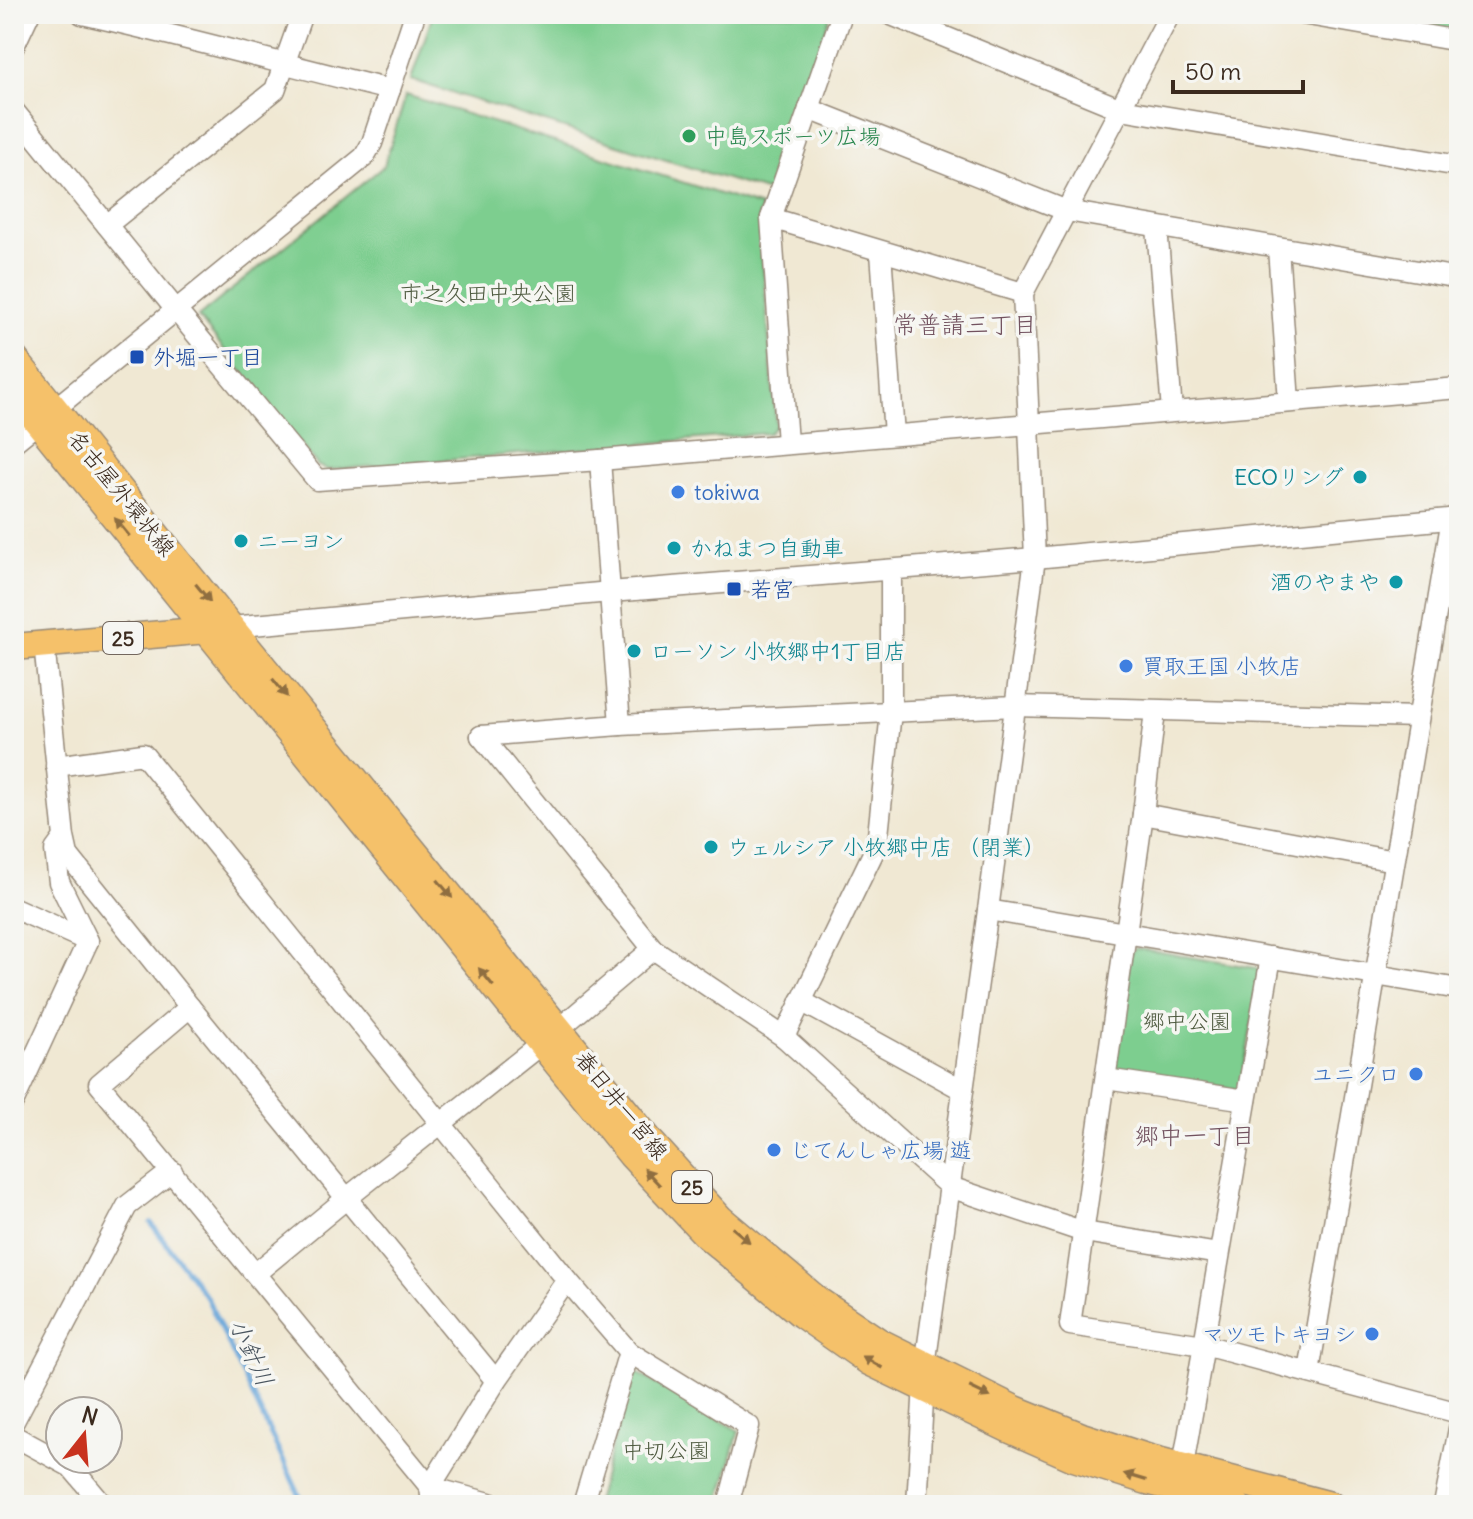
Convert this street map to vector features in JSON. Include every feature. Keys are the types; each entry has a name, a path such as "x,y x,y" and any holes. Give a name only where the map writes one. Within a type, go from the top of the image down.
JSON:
{"main road":[{"name":"名古屋外環状線","path":"14,358 46,415 218,630"},
{"name":"名古屋外環状線","path":"14,393 46,415"},
{"name":"25","path":"14,647 218,630"},
{"name":"春日井一宮線","path":"218,630 550,1036 631,1155 707,1236 802,1315 869,1362 924,1377 1082,1436 1331,1505"},
{"name":"春日井一宮線","path":"924,1377 1006,1428 1074,1458 1237,1505"}],"street":[{"path":"14,46 29,14"},
{"path":"82,14 163,23 285,65 390,90"},
{"path":"107,225 275,90 302,14"},
{"path":"14,442 364,157 372,143 415,14"},
{"path":"787,443 771,218 842,14"},
{"path":"889,14 1121,109 1459,166"},
{"path":"917,1505 924,1377 1035,558 1023,293 1170,14"},
{"path":"1314,15 1459,41"},
{"path":"809,109 1067,211 1459,278"},
{"path":"14,111 317,480 600,460 1459,388"},
{"path":"771,218 1023,293"},
{"path":"1157,227 1172,411"},
{"path":"1278,248 1289,402"},
{"path":"881,252 894,435"},
{"path":"600,460 620,725"},
{"path":"218,630 610,592 1035,558 1457,517 1418,717 1309,1372"},
{"path":"784,1037 877,845 891,712 891,570"},
{"path":"44,644 68,855 496,1381"},
{"path":"1219,1254 1084,1232 950,1187 784,1037 653,949 481,736 620,725 1015,706 1418,717"},
{"path":"1155,711 1070,1325 1204,1345 1459,1413"},
{"path":"56,766 143,754 441,1125 629,1352 749,1426 728,1505"},
{"path":"1143,814 1394,861"},
{"path":"64,837 55,850 59,882 88,941"},
{"path":"14,908 88,941"},
{"path":"988,910 1459,989"},
{"path":"14,1101 88,941"},
{"path":"256,1273 653,949"},
{"path":"1183,1466 1271,957"},
{"path":"801,1001 963,1090"},
{"path":"190,1007 99,1084 256,1273 431,1496 497,1505"},
{"path":"1106,1079 1246,1100"},
{"path":"14,1421 127,1206 172,1171"},
{"path":"431,1496 496,1381 567,1280"},
{"path":"583,1505 629,1352"},
{"path":"1444,1505 1459,1429"},
{"path":"14,1436 71,1467 103,1505"}],"green space":[{"name":"中島スポーツ広場","path":"433,14 831,14 768,192 411,80"},
{"path":"1354,14 1459,14 1459,34"},
{"name":"市之久田中央公園","path":"406,95 761,207 759,216 776,426 769,433 328,470 318,466 198,317 384,166"},
{"name":"郷中公園","path":"1136,948 1256,968 1261,974 1240,1090 1119,1074 1115,1068 1130,953"},
{"name":"中切公園","path":"634,1371 739,1431 718,1505 595,1505"}],"waterway":[{"name":"小針川","path":"151,1223 207,1298 304,1505"}],"place":[{"name":"中島スポーツ広場","path":"689,136"},
{"name":"外堀一丁目","path":"137,357"},
{"name":"ECOリング","path":"1360,477"},
{"name":"tokiwa","path":"678,492"},
{"name":"ニーヨン","path":"241,541"},
{"name":"かねまつ自動車","path":"674,548"},
{"name":"酒のやまや","path":"1396,582"},
{"name":"若宮","path":"734,589"},
{"name":"ローソン 小牧郷中1丁目店","path":"634,651"},
{"name":"買取王国 小牧店","path":"1126,666"},
{"name":"ウェルシア 小牧郷中店 （閉業）","path":"711,847"},
{"name":"ユニクロ","path":"1416,1074"},
{"name":"じてんしゃ広場 遊","path":"774,1150"},
{"name":"マツモトキヨシ","path":"1372,1334"}],"district":[{"name":"常普請三丁目","path":"965,324"},
{"name":"郷中一丁目","path":"1195,1135"}]}
